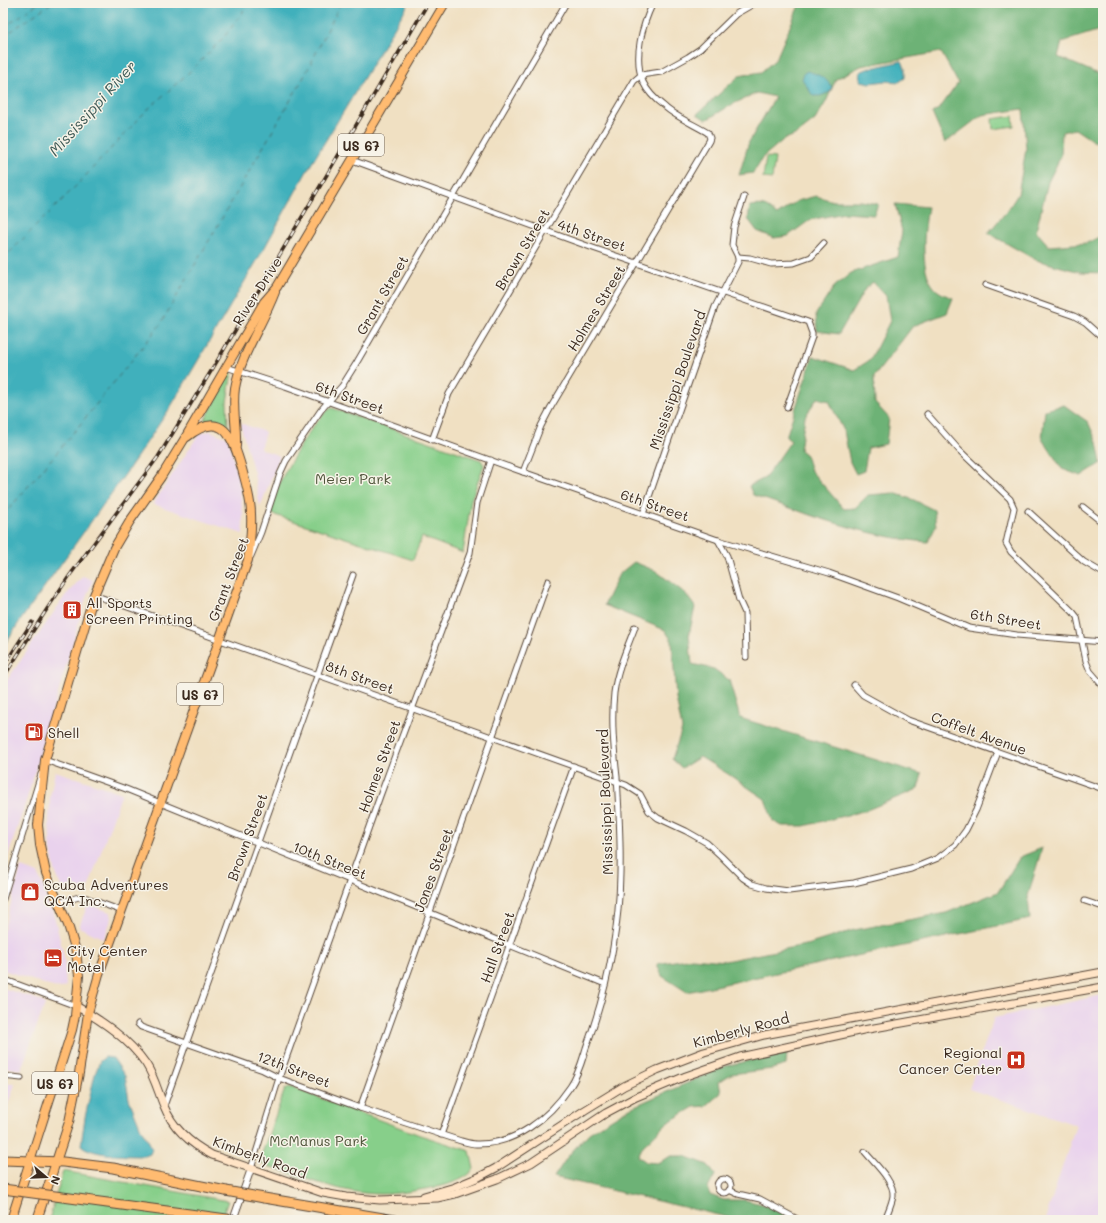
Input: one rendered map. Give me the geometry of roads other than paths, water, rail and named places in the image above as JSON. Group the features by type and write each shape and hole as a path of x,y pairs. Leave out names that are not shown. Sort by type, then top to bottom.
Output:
{"highway":[{"path":"3,1160 31,1160 113,1168 226,1191 395,1220"},
{"path":"3,1189 234,1220"}],"main road":[{"name":"River Drive","path":"94,595 114,548 130,521 161,477 185,438 264,302 277,286 445,3"},
{"name":"US 67","path":"239,584 248,560 251,534 251,512 248,493 236,449 234,410 235,388 244,359 269,307 277,286"},
{"path":"185,438 197,429 204,426 216,426 222,428 230,435 236,449"},
{"name":"Grant Street","path":"37,1220 69,1122 76,1092 88,1013 99,974 239,584"},
{"name":"US 67","path":"11,1220 72,1030 76,1006 79,976 76,951 68,925 46,873 40,845 38,825 40,794 45,760 94,595"},
{"name":"Kimberly Road","path":"417,1199 438,1191 455,1187 479,1177 496,1168 624,1086 657,1070 704,1052 764,1034 1103,972"},
{"name":"Kimberly Road","path":"88,1013 127,1041 138,1054 155,1080 164,1107 171,1120 197,1147 212,1155 304,1187 338,1196 380,1200 436,1198 454,1194 497,1179 531,1163 606,1113 636,1097 686,1076 740,1057 863,1030 1103,987"},
{"path":"76,1006 88,1013"}],"street":[{"name":"Grant Street","path":"239,584 261,532 280,474 286,461 321,410 342,386 357,362 454,198 566,3"},
{"path":"653,3 645,22 640,44 639,60 641,75 661,72 688,57 700,49 736,14 755,3"},
{"name":"Holmes Street","path":"523,472 541,426 551,407 710,138 708,133 665,108 650,93 641,75"},
{"name":"Brown Street","path":"432,440 449,394 631,84 641,75"},
{"name":"4th Street","path":"352,160 546,231 808,322 812,333 811,340 787,407"},
{"path":"744,197 734,228 732,245 738,257 750,258 771,264 794,263 810,257 824,243"},
{"name":"Mississippi Boulevard","path":"643,514 715,307 738,262 738,257"},
{"path":"986,285 1074,316 1085,322 1103,338"},
{"name":"6th Street","path":"226,367 718,540 799,563 855,582 969,628 1016,635 1103,642"},
{"path":"927,414 959,450 1010,500 1014,508 1006,543 1011,552 1077,617 1086,661 1090,671 1103,686"},
{"name":"Holmes Street","path":"280,1078 412,709 470,552 477,503 491,460"},
{"path":"1083,506 1103,523"},
{"path":"1028,511 1084,562 1103,573"},
{"path":"718,540 727,556 739,600 745,613 746,657"},
{"name":"Brown Street","path":"164,1107 353,575"},
{"name":"Jones Street","path":"360,1108 548,581"},
{"name":"8th Street","path":"94,595 630,787 640,794 649,811 658,818 707,843 743,878 752,884 766,888 789,891 854,883 911,869 938,858 955,845 966,830 976,810 998,752"},
{"name":"Mississippi Boulevard","path":"441,1135 461,1142 475,1144 486,1143 504,1140 523,1132 542,1119 571,1086 596,1023 611,953 619,898 620,819 614,743 614,693 618,673 635,627"},
{"name":"Coffelt Avenue","path":"854,685 863,695 908,720 1103,789"},
{"path":"3,899 45,760"},
{"name":"10th Street","path":"45,760 126,789 605,984"},
{"name":"Hall Street","path":"441,1135 511,946 574,766"},
{"path":"58,903 79,897 88,898 122,911"},
{"path":"1085,901 1103,907"},
{"path":"3,980 76,1006"},
{"name":"12th Street","path":"138,1024 141,1028 263,1070 280,1078 360,1108 441,1135"},
{"path":"3,1076 21,1078"},
{"path":"234,1220 280,1078"},
{"path":"865,1152 884,1174 893,1191 893,1198 884,1220"},
{"path":"729,1190 738,1194 760,1199 799,1220"}],"water":[{"name":"Mississippi River","path":"3,3 409,3 307,171 265,247 170,408 3,647"},
{"path":"902,61 905,68 905,78 899,82 886,81 870,83 861,81 860,72"},
{"path":"807,71 824,78 832,87 830,92 820,96 813,96 802,79 804,73"},
{"path":"105,1057 113,1058 125,1076 129,1099 141,1129 152,1149 150,1154 145,1156 112,1155 86,1149 81,1145 85,1117 95,1074 100,1061"}],"railway":[{"path":"3,678 70,575 158,457 213,368 428,3"},
{"path":"8,659 32,622"}],"place":[{"name":"All Sports Screen Printing","path":"72,610"},
{"name":"Shell","path":"34,732"},
{"name":"Scuba Adventures QCA Inc.","path":"30,892"},
{"name":"City Center Motel","path":"53,958"},
{"name":"Regional Cancer Center","path":"1016,1060"}],"park label":[{"name":"Meier Park","path":"353,478"},
{"name":"McManus Park","path":"318,1140"}]}
